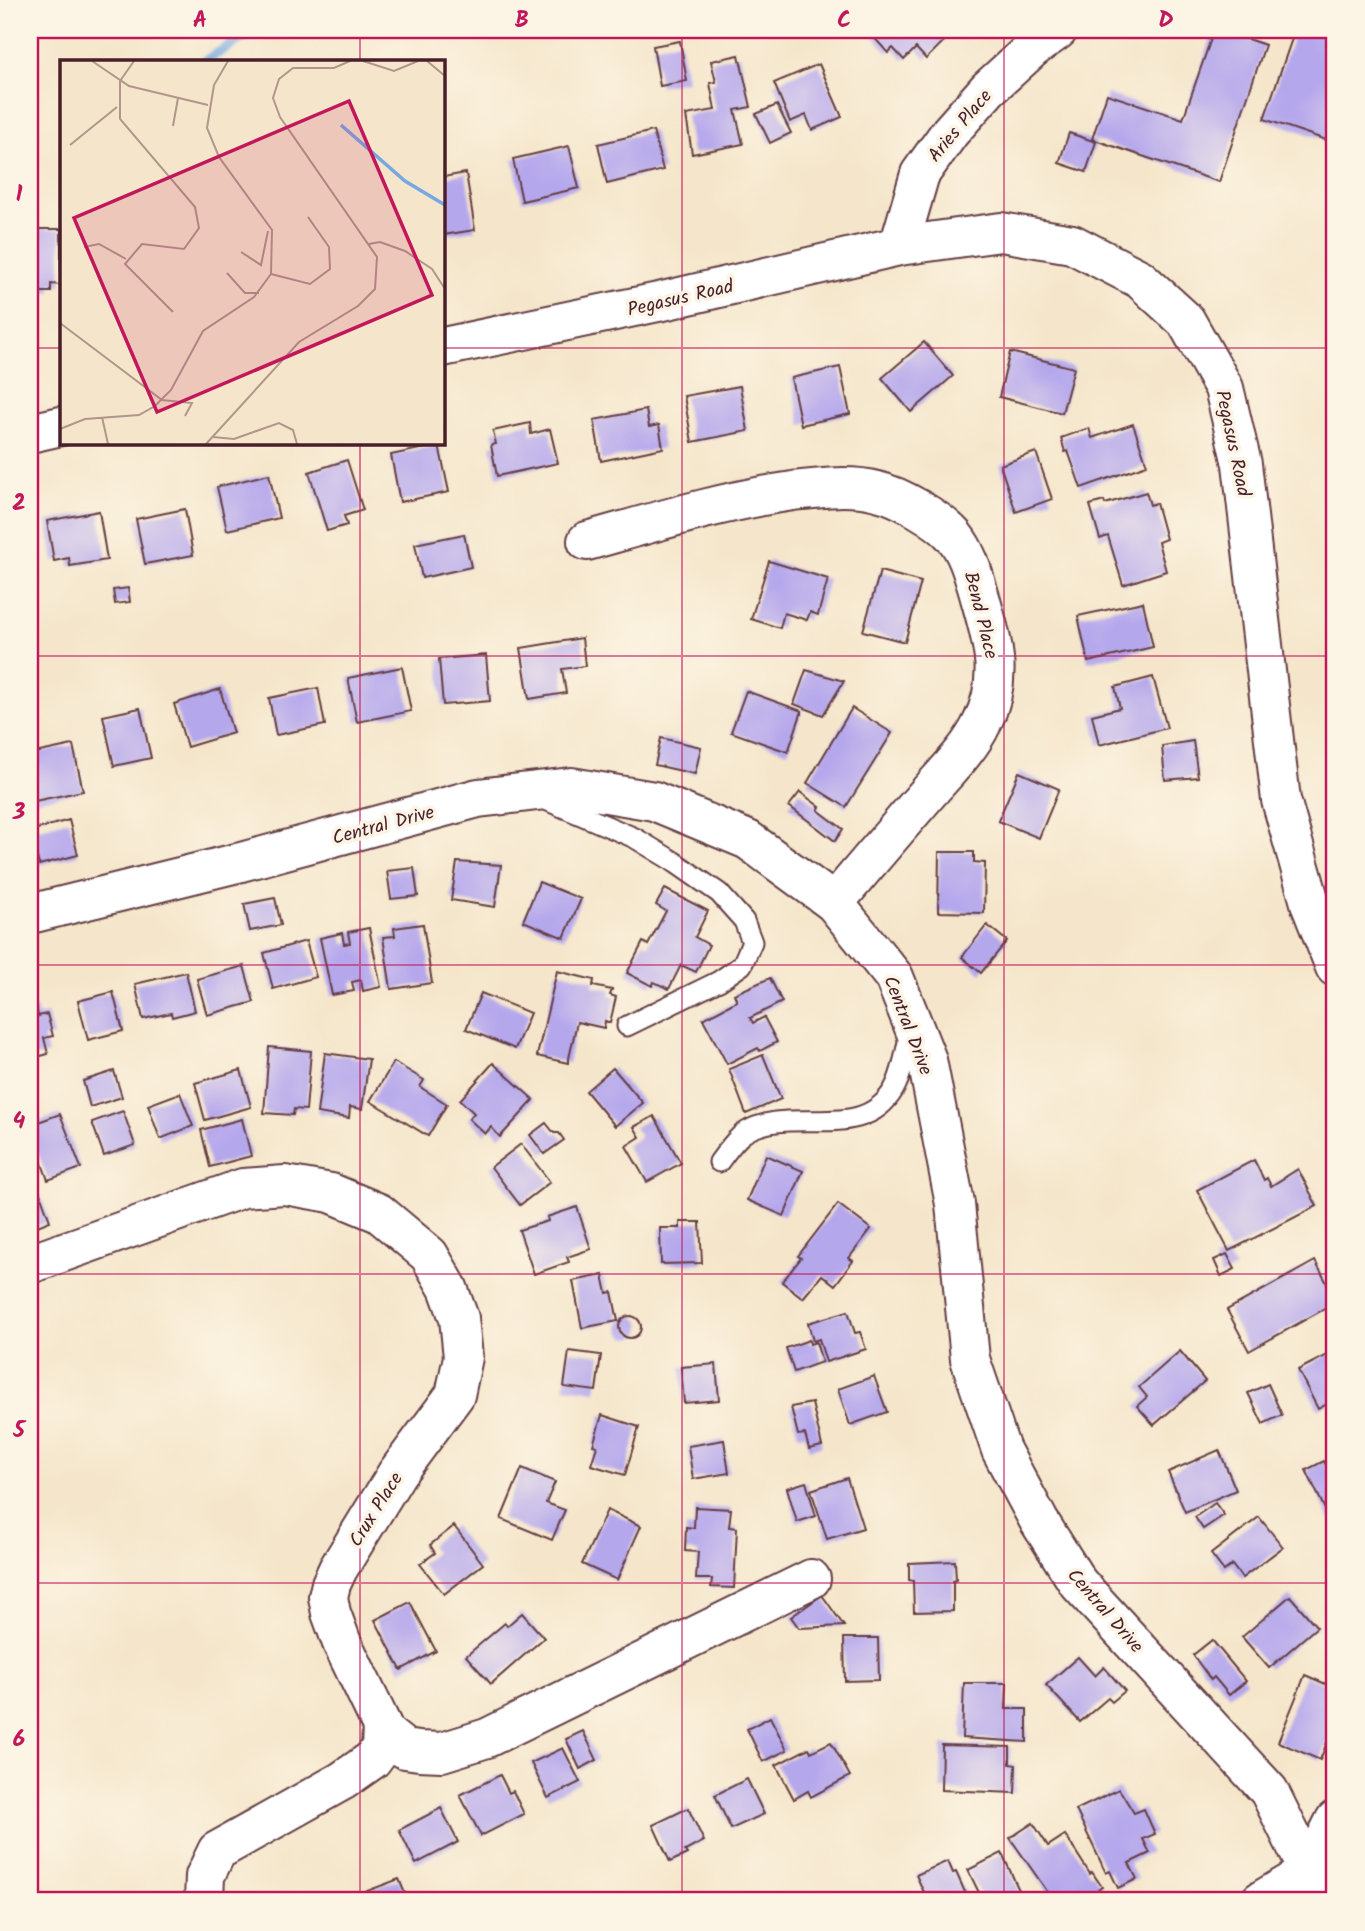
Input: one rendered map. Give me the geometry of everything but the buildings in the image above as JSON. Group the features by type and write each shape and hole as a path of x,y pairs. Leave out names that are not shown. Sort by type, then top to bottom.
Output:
{"street":[{"name":"Aries Place","path":"899,246 920,174 950,132 988,89 1033,48 1058,30"},
{"name":"Pegasus Road","path":"444,347 663,301 899,246 1001,232 1072,244 1140,279 1186,321 1224,388 1242,464 1281,800 1311,906 1335,967"},
{"path":"30,433 60,426"},
{"name":"Bend Place","path":"587,541 758,496 818,488 879,491 935,520 954,537 969,562 990,633 996,674 992,696 982,724 955,761 834,902"},
{"name":"Central Drive","path":"30,914 241,862 478,798 571,786 654,801 748,840 834,902 894,977 927,1060 955,1204 970,1359 1001,1450 1039,1521 1078,1583 1269,1791 1314,1886"},
{"name":"Crux Place","path":"30,1264 243,1188 285,1185 331,1193 379,1213 429,1255 448,1289 459,1318 463,1357 454,1395 397,1473 338,1569 328,1597 342,1643 382,1726 393,1741 405,1749 442,1752 487,1738 811,1579"},
{"path":"204,1901 205,1876 217,1851 342,1781 372,1760 381,1748 382,1726"},
{"path":"1260,1901 1314,1886 1335,1820"}],"lane":[{"path":"525,792 635,838 719,893 744,920 752,942 742,965 719,981 627,1026"},
{"path":"719,1162 743,1133 771,1123 859,1118 880,1107 894,1088 912,1024"}],"waterway":[{"path":"207,60 255,30"}]}
